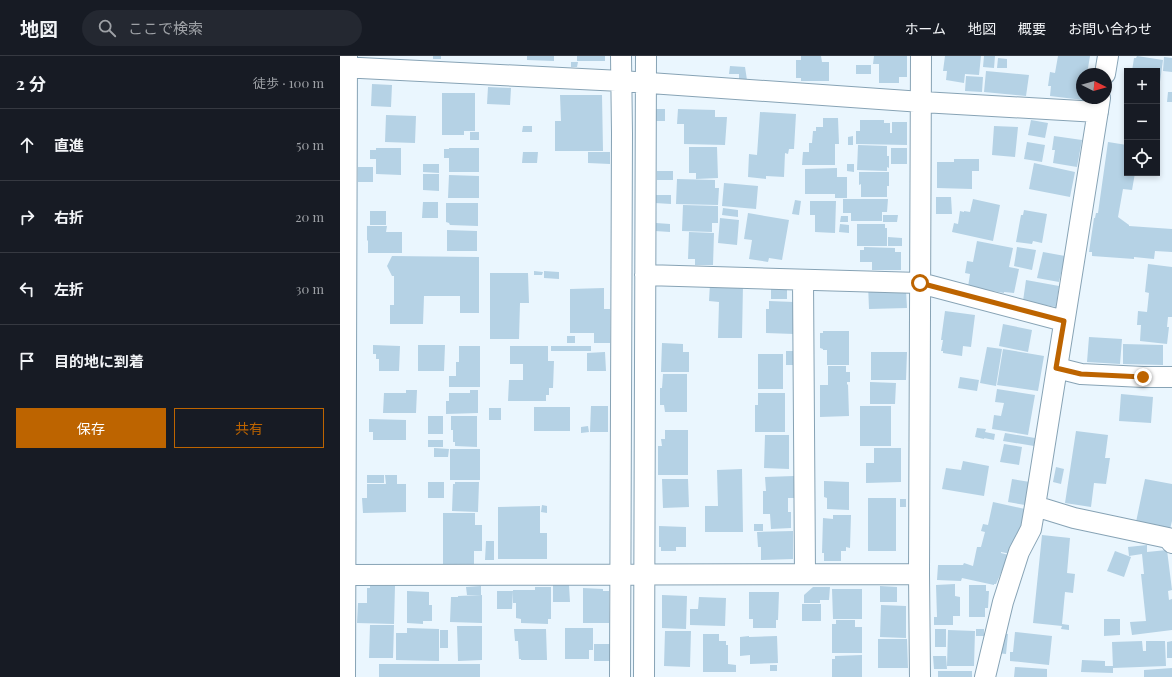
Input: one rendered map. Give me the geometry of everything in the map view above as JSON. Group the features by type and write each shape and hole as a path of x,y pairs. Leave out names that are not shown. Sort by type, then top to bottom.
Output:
{"street":[{"path":"620,677 621,56"},
{"path":"644,677 646,56"},
{"path":"920,677 921,56"},
{"path":"1106,68 1108,56"},
{"path":"345,677 343,575 345,63 922,102 1099,105 1035,506 1030,529 1020,552 1003,602 985,677"},
{"path":"645,275 920,283 1064,321"},
{"path":"803,280 805,574"},
{"path":"1056,368 1081,374 1172,377"},
{"path":"1035,506 1074,518 1168,538 1172,543"},
{"path":"343,575 919,574"}],"building":[{"path":"433,56 441,56 441,59 433,59"},
{"path":"527,56 554,56 554,61 527,60"},
{"path":"577,56 605,56 605,61 577,61"},
{"path":"801,56 821,56 822,62 829,62 829,81 801,81 801,78 796,78 796,60 801,60"},
{"path":"874,56 907,56 907,77 899,77 899,83 879,83 879,64 873,64"},
{"path":"945,56 981,56 979,75 965,74 964,83 946,80 947,71 943,71"},
{"path":"984,56 995,56 994,68 983,67"},
{"path":"1058,56 1090,56 1088,68 1076,68 1076,99 1050,96 1051,86 1048,86 1050,72 1055,73"},
{"path":"1137,56 1163,60 1160,82 1160,68 1132,68 1134,58"},
{"path":"1164,57 1172,58 1172,72 1163,71"},
{"path":"998,58 1007,59 1007,68 997,68"},
{"path":"571,62 578,62 577,67 571,67"},
{"path":"856,65 871,65 871,74 856,74"},
{"path":"730,66 745,67 747,80 739,80 739,74 729,74"},
{"path":"986,71 1029,75 1026,96 984,92"},
{"path":"966,76 983,77 982,92 965,91"},
{"path":"372,84 392,85 391,107 371,106"},
{"path":"488,87 511,88 510,105 487,104"},
{"path":"1168,92 1172,92 1172,102 1167,102"},
{"path":"442,93 475,93 475,131 464,131 464,135 442,135"},
{"path":"560,95 602,95 603,151 555,151 555,121 561,121"},
{"path":"656,109 665,109 665,121 656,121"},
{"path":"678,109 715,110 715,117 727,117 725,145 684,144 684,124 677,124"},
{"path":"760,112 796,114 794,149 789,149 788,154 785,153 784,177 766,176 766,179 748,177 749,154 757,155"},
{"path":"386,115 416,116 415,143 385,142"},
{"path":"823,118 838,118 839,144 835,144 835,165 802,165 803,152 809,152 809,143 812,143 813,131 816,131 816,127 823,127"},
{"path":"860,120 884,120 884,123 890,123 890,133 892,133 892,122 907,122 907,145 856,144 856,131 860,131"},
{"path":"1031,120 1048,123 1045,138 1028,135"},
{"path":"523,126 532,126 532,132 522,132"},
{"path":"994,126 1018,127 1015,157 992,155"},
{"path":"470,132 479,132 479,140 470,140"},
{"path":"853,136 853,145 848,145 848,137"},
{"path":"1054,136 1082,140 1077,167 1053,163 1055,150 1052,150"},
{"path":"1027,142 1045,145 1042,162 1024,159"},
{"path":"1108,142 1124,145 1124,176 1134,176 1132,190 1123,189 1118,217 1129,226 1172,229 1172,252 1155,251 1154,259 1092,256 1092,252 1089,252 1094,218 1096,213 1098,213"},
{"path":"858,145 887,146 889,168 887,167 887,171 857,170"},
{"path":"689,147 717,147 718,178 696,179 696,173 689,173"},
{"path":"376,148 401,148 401,175 376,174 376,159 370,159 370,150 376,150"},
{"path":"479,148 479,172 449,172 449,158 444,158 444,149"},
{"path":"891,148 907,148 907,164 891,164"},
{"path":"523,152 538,152 537,163 522,163"},
{"path":"588,152 610,152 610,164 588,163"},
{"path":"954,159 979,159 979,171 972,171 972,189 937,188 937,162 954,162"},
{"path":"1034,163 1075,172 1070,197 1029,189"},
{"path":"423,164 439,164 439,173 423,172"},
{"path":"847,164 854,164 854,172 847,171"},
{"path":"358,167 373,167 373,182 358,182"},
{"path":"837,168 837,177 847,177 847,198 835,198 835,194 805,194 805,169"},
{"path":"657,171 673,171 673,180 657,180"},
{"path":"859,172 889,172 887,197 861,197"},
{"path":"423,174 439,174 439,191 423,190"},
{"path":"449,175 479,176 479,198 448,198"},
{"path":"677,179 715,180 715,188 719,188 718,205 676,204"},
{"path":"724,183 758,186 756,209 722,206"},
{"path":"656,195 671,195 671,204 655,203"},
{"path":"936,197 951,197 952,214 936,214"},
{"path":"843,199 888,199 887,212 882,212 882,221 851,221 851,213 843,213"},
{"path":"973,199 1000,205 993,241 952,232 954,223 958,224 960,211 970,212"},
{"path":"795,200 801,201 799,215 792,214"},
{"path":"810,201 836,201 835,233 815,232 815,215 810,215"},
{"path":"423,202 438,202 438,218 422,218"},
{"path":"446,203 478,203 478,226 450,225 446,222"},
{"path":"683,205 718,206 718,223 712,223 712,232 682,231"},
{"path":"723,208 738,210 738,217 722,215"},
{"path":"1024,210 1047,214 1042,243 1033,241 1032,244 1016,242 1021,215 1023,215"},
{"path":"370,211 386,211 386,225 370,225"},
{"path":"748,213 789,220 782,260 769,258 768,262 749,259 752,240 744,239"},
{"path":"883,215 898,215 897,222 883,222"},
{"path":"841,216 848,216 848,222 840,222"},
{"path":"720,218 739,220 737,245 718,243"},
{"path":"656,223 670,224 670,232 655,231"},
{"path":"840,224 849,225 849,233 839,232"},
{"path":"857,224 885,224 885,228 887,228 887,246 857,246"},
{"path":"367,226 387,226 386,232 402,232 402,253 368,253"},
{"path":"447,230 477,231 477,251 447,251"},
{"path":"689,232 714,233 713,265 695,265 695,259 688,259"},
{"path":"888,237 902,238 902,246 888,246"},
{"path":"977,241 1013,248 1009,267 1019,269 1014,293 1004,293 968,287 970,274 965,273 967,261 973,262"},
{"path":"864,247 895,248 895,252 901,252 901,270 872,270 872,262 860,262 860,250 864,250"},
{"path":"1017,247 1036,250 1032,270 1014,266"},
{"path":"1043,252 1065,256 1059,282 1037,278"},
{"path":"392,256 479,257 479,313 460,313 460,296 424,296 423,324 390,324 390,305 394,305 394,276 392,276 387,266"},
{"path":"1148,264 1172,267 1172,317 1168,317 1167,327 1169,327 1167,344 1140,341 1141,325 1137,325 1138,311 1147,312 1149,293 1145,292"},
{"path":"534,271 543,272 542,275 534,275"},
{"path":"544,271 559,272 559,279 544,278"},
{"path":"490,273 528,273 529,303 520,303 519,339 490,339"},
{"path":"1026,280 1059,286 1056,307 1023,301"},
{"path":"710,284 743,284 742,338 718,338 719,302 709,301"},
{"path":"771,284 787,284 787,299 771,299"},
{"path":"868,284 906,290 907,308 869,309"},
{"path":"604,288 604,309 610,309 610,343 594,343 594,333 570,333 570,289"},
{"path":"769,301 794,302 794,334 766,333 766,309 769,309"},
{"path":"945,311 975,315 971,347 963,346 962,356 943,353 943,351 941,351"},
{"path":"1003,324 1032,330 1028,352 999,346"},
{"path":"823,331 849,331 849,365 827,365 827,350 820,348 820,333 823,333"},
{"path":"567,336 575,336 575,343 567,343"},
{"path":"1089,337 1122,339 1120,364 1087,362"},
{"path":"662,343 683,344 683,352 689,352 689,372 661,372"},
{"path":"1123,344 1163,345 1163,365 1123,364"},
{"path":"373,345 400,346 399,371 379,371 379,359 376,359 376,354 373,354"},
{"path":"418,345 445,345 444,371 418,371"},
{"path":"459,346 480,346 480,387 449,387 449,376 456,376 456,362 459,362"},
{"path":"510,346 548,346 548,361 554,361 553,388 549,388 549,395 546,395 546,401 508,401 509,380 523,380 523,364 510,364"},
{"path":"551,346 591,346 591,351 551,351"},
{"path":"987,347 1002,349 996,386 980,383"},
{"path":"1003,349 1044,356 1038,391 997,385"},
{"path":"786,351 795,351 795,365 786,365"},
{"path":"605,352 606,371 587,371 587,353"},
{"path":"871,352 907,352 906,380 871,380"},
{"path":"758,354 783,354 783,389 758,389"},
{"path":"828,366 846,366 846,372 850,372 850,382 847,382 849,416 820,417 820,385 828,385"},
{"path":"663,374 687,374 687,412 665,412 664,405 660,405 660,388 662,388"},
{"path":"960,377 979,380 977,391 958,388"},
{"path":"870,382 896,383 895,404 870,404"},
{"path":"997,389 1035,395 1028,435 992,429 994,415 1001,416 1004,403 995,402"},
{"path":"406,390 417,390 416,413 383,413 384,393 406,393"},
{"path":"470,390 478,390 478,413 446,414 446,401 449,401 449,393 470,393"},
{"path":"758,393 785,393 785,432 755,432 755,405 758,405"},
{"path":"1121,394 1153,397 1151,423 1119,421"},
{"path":"591,406 608,406 608,432 590,432"},
{"path":"860,406 891,406 891,446 860,446"},
{"path":"534,407 570,407 570,431 534,431"},
{"path":"489,408 501,408 501,420 489,420"},
{"path":"428,416 443,416 443,434 428,434"},
{"path":"451,416 477,416 477,447 455,446 455,442 453,442 453,430 451,430"},
{"path":"369,419 406,420 406,440 373,440 373,432 369,432"},
{"path":"588,426 589,432 581,433 581,427"},
{"path":"977,428 986,429 985,432 995,434 994,440 975,437"},
{"path":"665,430 688,430 688,475 658,475 658,446 662,446 661,439 665,439"},
{"path":"1076,431 1108,435 1105,458 1110,458 1106,484 1094,483 1091,507 1065,503"},
{"path":"1005,433 1035,438 1034,446 1003,441"},
{"path":"765,435 789,435 789,469 764,468"},
{"path":"428,440 443,440 443,447 428,447"},
{"path":"1004,444 1022,447 1019,465 1000,462"},
{"path":"434,448 449,449 448,457 434,457"},
{"path":"874,448 901,448 901,482 866,483 866,463 874,463"},
{"path":"450,449 480,449 480,480 450,480"},
{"path":"963,461 989,466 984,496 942,489 946,468 961,470"},
{"path":"1056,467 1064,469 1061,484 1053,482"},
{"path":"742,469 743,532 705,532 705,506 718,506 717,470"},
{"path":"367,475 384,475 384,483 367,483"},
{"path":"385,475 397,475 397,484 406,484 406,512 363,513 362,498 367,498 367,484 386,484"},
{"path":"794,476 794,498 788,498 788,512 791,512 791,528 771,529 770,514 763,514 763,491 766,491 765,477"},
{"path":"662,479 688,479 689,507 663,508"},
{"path":"1012,479 1030,482 1025,505 1008,502"},
{"path":"1145,479 1172,484 1172,521 1170,529 1136,522"},
{"path":"824,481 849,482 849,510 827,509 827,498 824,497"},
{"path":"428,482 444,482 444,498 428,498"},
{"path":"455,482 479,482 478,512 452,511 453,484 455,484"},
{"path":"868,498 896,498 896,551 868,551"},
{"path":"900,499 906,499 906,507 900,507"},
{"path":"993,502 1025,509 1018,539 1011,554 1001,552 1009,555 996,584 994,585 962,578 961,581 937,580 938,565 963,565 964,563 973,566 977,547 981,547 985,532 981,531 983,524 988,525"},
{"path":"542,505 547,506 547,513 541,512"},
{"path":"540,506 540,533 547,533 547,559 498,559 498,507"},
{"path":"443,513 475,513 475,525 482,525 482,551 474,551 474,565 443,565"},
{"path":"833,515 851,515 850,548 846,547 846,551 841,551 841,561 824,561 824,553 822,553 823,518 833,519"},
{"path":"754,524 763,524 763,531 754,531"},
{"path":"659,526 686,527 686,547 676,547 676,551 661,551 661,547 659,547"},
{"path":"793,531 793,559 761,560 761,547 758,547 757,532"},
{"path":"1042,535 1070,538 1067,573 1075,574 1073,593 1065,592 1062,624 1069,625 1069,630 1061,629 1062,626 1033,623"},
{"path":"486,541 494,541 494,560 485,560"},
{"path":"1147,545 1147,552 1167,550 1172,590 1168,591 1169,600 1172,599 1172,630 1132,635 1130,622 1146,621 1141,574 1144,574 1142,554 1129,556 1128,547"},
{"path":"1115,551 1131,557 1124,577 1107,571"},
{"path":"955,584 955,596 960,597 960,616 953,616 953,625 934,625 934,617 937,617 936,585"},
{"path":"553,585 569,585 570,602 553,602"},
{"path":"969,585 986,585 986,591 989,591 988,608 985,608 985,617 969,617"},
{"path":"370,586 395,586 394,624 357,623 358,603 367,603 367,588 370,588"},
{"path":"481,586 481,595 467,595 466,587"},
{"path":"880,586 897,587 897,602 880,602"},
{"path":"535,587 551,587 551,619 548,619 548,624 521,623 521,619 516,618 516,603 513,603 513,590 535,590"},
{"path":"813,587 830,587 829,600 820,600 820,603 804,603 804,595"},
{"path":"583,588 603,589 603,591 609,591 609,623 583,623"},
{"path":"832,589 862,589 862,619 833,619"},
{"path":"407,591 429,592 429,605 432,605 432,621 423,621 423,624 407,623"},
{"path":"497,591 513,591 512,609 497,609"},
{"path":"749,592 779,592 778,620 776,620 776,628 753,628 753,619 749,619"},
{"path":"482,595 482,623 450,622 451,597"},
{"path":"662,595 687,596 686,629 662,628"},
{"path":"699,597 726,598 725,626 690,625 690,609 698,609"},
{"path":"802,604 821,604 821,621 802,621"},
{"path":"881,605 906,606 906,638 880,637"},
{"path":"1104,619 1120,619 1120,635 1104,636"},
{"path":"836,620 855,620 855,627 862,627 862,653 832,653 832,624 836,624"},
{"path":"370,625 394,625 393,658 369,658"},
{"path":"457,626 482,626 482,660 458,661"},
{"path":"407,628 439,629 439,661 396,660 396,633 407,633"},
{"path":"565,628 593,628 593,650 589,650 589,659 565,659"},
{"path":"514,629 546,629 547,660 519,659 518,641 515,641"},
{"path":"935,629 946,629 946,647 935,647"},
{"path":"976,629 984,629 984,636 976,636"},
{"path":"440,630 448,630 448,648 440,648"},
{"path":"948,630 975,631 974,666 947,666"},
{"path":"665,631 691,631 690,667 664,666"},
{"path":"1015,632 1052,636 1049,665 1010,661 1010,652 1013,652"},
{"path":"999,633 1008,634 1006,654 997,653"},
{"path":"703,634 719,634 719,641 726,641 726,645 728,645 728,664 736,665 736,672 703,672"},
{"path":"777,636 778,663 750,664 750,655 740,656 740,637"},
{"path":"878,639 907,639 908,668 878,668"},
{"path":"1142,641 1143,651 1146,651 1146,641 1165,641 1166,666 1113,668 1112,642"},
{"path":"1172,641 1172,658 1167,658 1167,642"},
{"path":"594,644 610,644 610,661 594,661"},
{"path":"862,655 862,677 832,677 832,659 835,659 835,656"},
{"path":"933,656 946,656 947,669 934,669"},
{"path":"1082,660 1105,661 1105,666 1113,666 1113,673 1081,672"},
{"path":"379,664 480,664 480,677 379,677"},
{"path":"770,665 777,665 777,671 770,671"},
{"path":"1015,667 1047,669 1047,677 1014,677"},
{"path":"1172,668 1172,677 1144,677 1144,670"},
{"path":"938,671 972,671 972,677 938,677"}],"route":[{"path":"920,283 1064,321 1056,368 1081,374 1143,377"}]}
